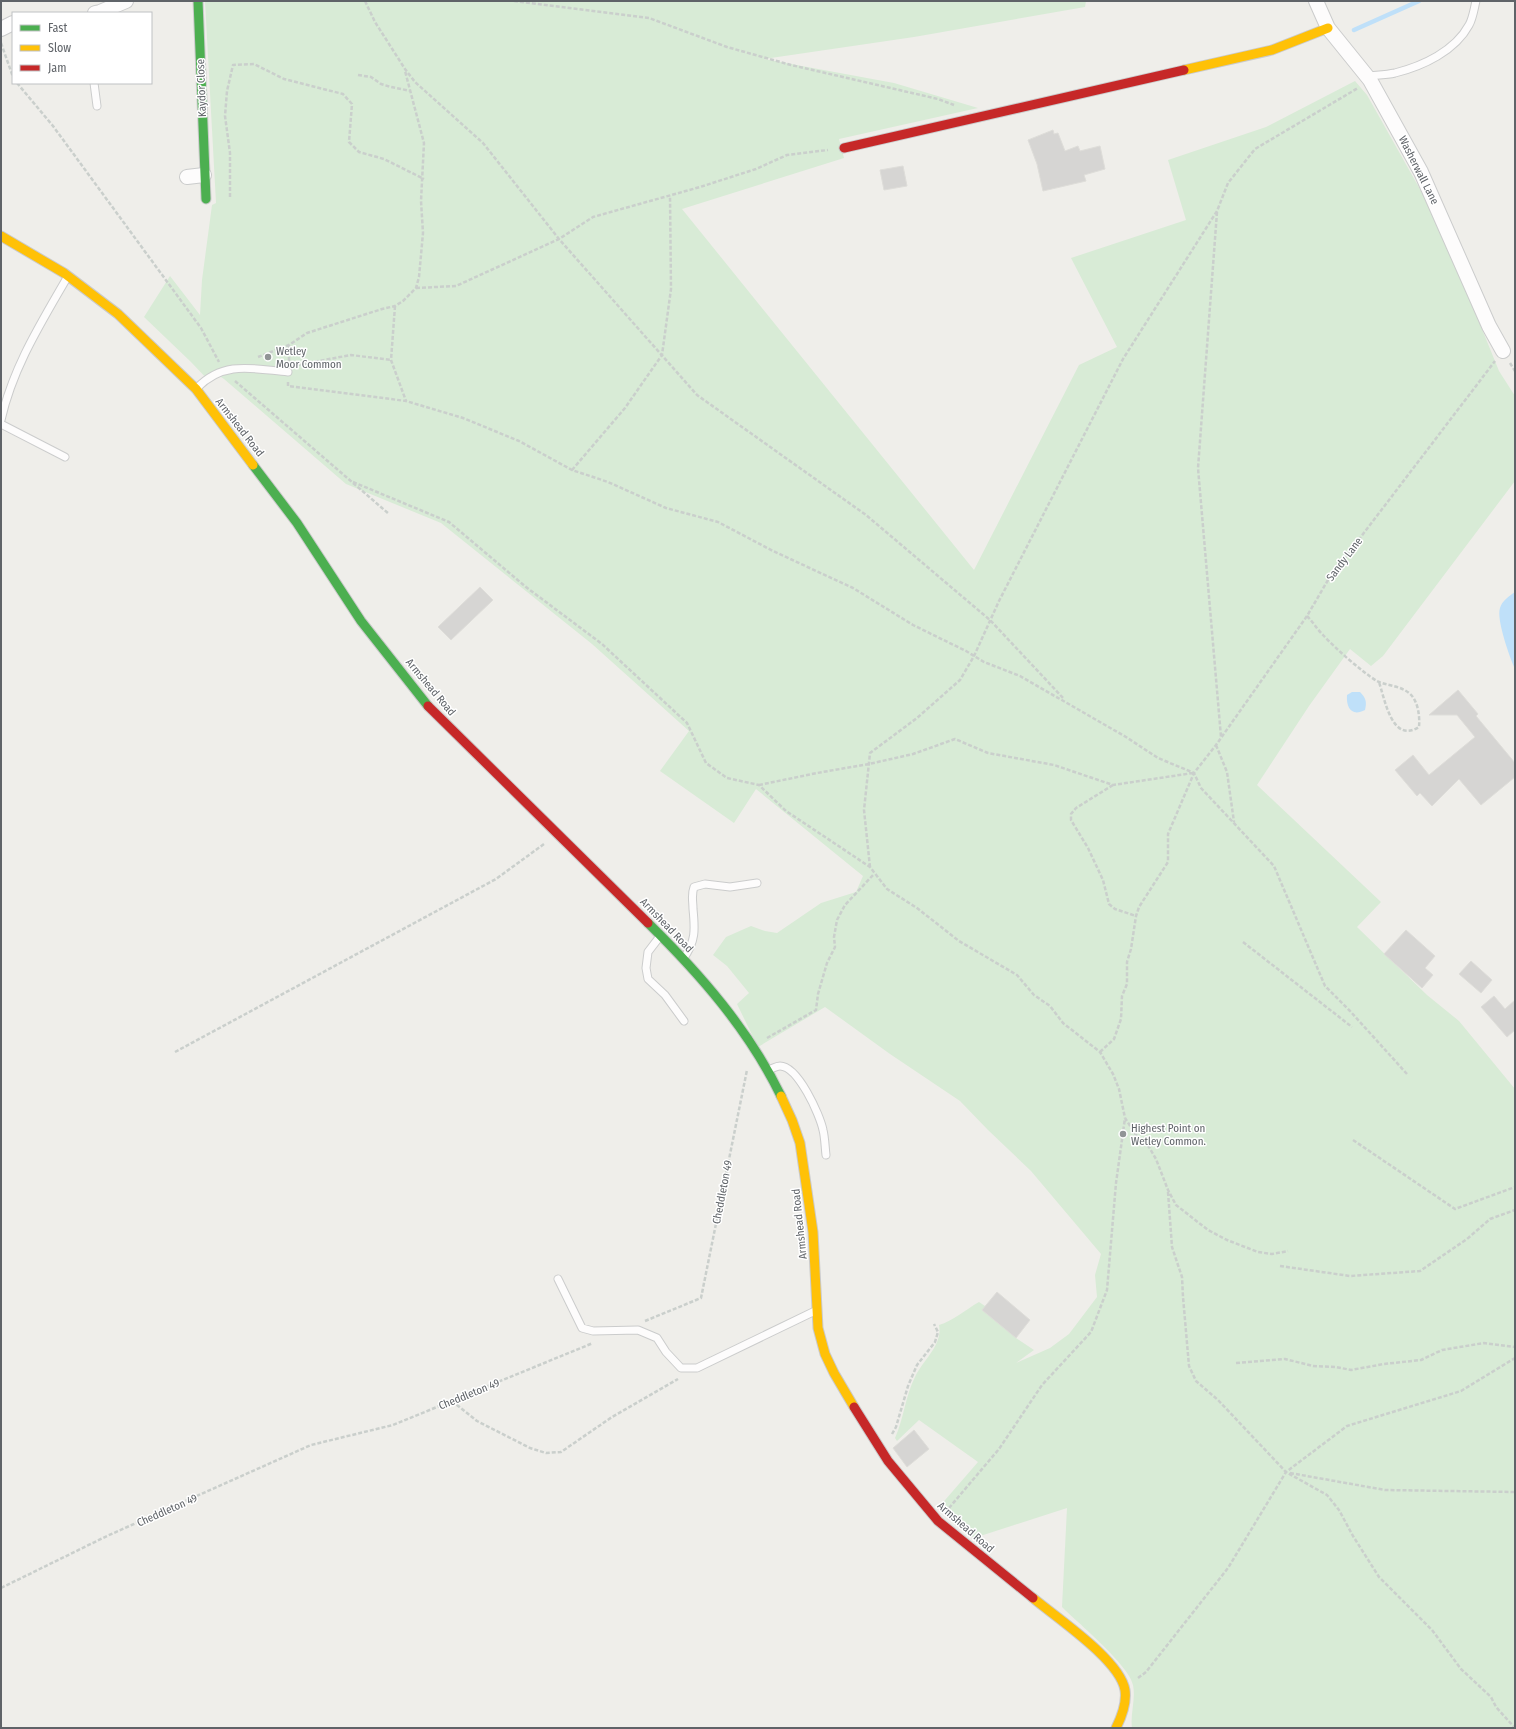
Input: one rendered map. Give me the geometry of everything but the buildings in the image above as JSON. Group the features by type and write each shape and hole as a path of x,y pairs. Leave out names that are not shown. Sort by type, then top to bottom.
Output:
{"street":[{"path":"100,12 126,1"},
{"name":"Kaydor Close","path":"198,1 206,199"},
{"name":"Washerwall Lane","path":"1316,1 1328,28 1369,78 1421,172 1489,326 1503,351"},
{"path":"1,29 12,24"},
{"path":"844,148 1272,50 1328,28"},
{"path":"187,177 204,175"},
{"name":"Armshead Road","path":"1,236 68,276 118,314 196,389 297,523 361,621 432,710 661,935 718,997 768,1070 784,1100 800,1143 813,1232 818,1328 825,1354 834,1373 888,1461 938,1521 1104,1656 1121,1676 1125,1686"},
{"path":"1116,1728 1124,1714 1126,1699 1125,1686"}],"lane":[{"path":"1369,78 1395,73 1422,64 1444,52 1458,41 1470,24 1476,1"},
{"path":"94,84 97,106"},
{"path":"1,420 6,400 19,363 68,276"},
{"path":"196,389 206,378 238,367 288,372"},
{"path":"1,424 65,457"},
{"path":"683,959 692,948 695,927 692,893 694,887 705,884 730,886 757,883"},
{"path":"661,935 648,952 646,968 648,979 665,995 684,1021"},
{"path":"768,1070 779,1066 785,1067 791,1071 804,1087 815,1107 823,1130 826,1155"},
{"path":"558,1279 582,1328 593,1331 638,1330 657,1338 666,1352 681,1368 697,1368 817,1310"}],"path":[{"path":"365,1 375,22 415,82 483,143 559,239 697,395 866,515 990,620 1066,701"},
{"path":"514,1 649,18 727,48 791,65 938,99 958,106"},
{"path":"1,44 12,74"},
{"path":"230,197 230,153 224,116 227,91 233,65 254,64 284,79 343,94 352,104 349,142 359,152 384,159 424,179"},
{"path":"253,359 289,345 307,333 395,306 404,301 416,288 419,277 423,233 421,201 424,179 424,143 405,69"},
{"path":"358,75 371,77 391,87 411,91"},
{"path":"938,1521 999,1449 1042,1385 1091,1332 1107,1290 1116,1182 1125,1118 1119,1089 1113,1074 1100,1052 1063,1023 1050,1006 1034,995 1017,975 959,942 917,908 887,888 874,874 870,867 864,810 870,753 917,718 960,680 974,656 990,620 1123,359 1217,212 1228,184 1255,149 1369,78"},
{"path":"18,84 53,126 201,328 223,371 389,514"},
{"path":"416,288 456,286 559,239 593,216 670,196 756,169 787,156 844,148"},
{"path":"572,470 625,408 662,355 671,289 670,196"},
{"path":"1217,212 1198,468 1221,738"},
{"path":"395,306 391,360 406,401"},
{"name":"Sandy Lane","path":"1100,1052 1114,1039 1121,1019 1122,996 1127,984 1127,962 1131,949 1136,916 1139,907 1168,862 1168,834 1194,773 1216,745 1307,616 1328,580 1503,351"},
{"path":"295,366 351,355 391,360"},
{"path":"288,386 406,401 462,418 519,441 572,470 608,482 666,508 718,522 774,551 853,588 913,625 984,662 1020,676 1066,701 1158,758 1194,773 1201,788 1274,866 1325,986 1350,1011 1407,1074"},
{"path":"353,482 449,522 526,587 602,644 687,723 706,763 727,778 758,785 913,754 955,740 988,753 1054,765 1113,785"},
{"path":"1307,616 1322,634 1367,675 1379,682 1401,687 1410,693 1416,703 1420,717 1419,727 1411,732 1403,731 1397,726 1391,719 1379,682"},
{"path":"1216,745 1227,772 1234,823"},
{"path":"1136,916 1115,909 1109,904 1103,880 1088,848 1071,820 1071,814 1076,808 1113,785 1194,773"},
{"path":"758,785 786,811 870,867"},
{"path":"175,1052 496,879 557,833"},
{"path":"751,1047 816,1010 818,994 827,964 835,947 834,937 837,920 845,905 874,874"},
{"path":"1244,942 1352,1027"},
{"name":"Cheddleton 49","path":"620,1331 701,1298 751,1047"},
{"path":"1125,1118 1136,1135 1149,1147 1156,1159 1168,1190 1176,1205 1190,1217 1208,1230 1227,1240 1258,1252 1272,1254 1288,1251"},
{"path":"1353,1140 1455,1210 1515,1187"},
{"path":"1168,1190 1172,1247 1182,1277 1182,1297 1189,1366 1196,1381 1218,1400 1286,1472 1327,1495 1339,1510 1353,1536 1379,1577 1432,1630 1460,1669 1491,1697 1496,1707 1515,1728"},
{"path":"1280,1266 1350,1276 1420,1271 1467,1239 1490,1219 1515,1210"},
{"path":"879,1448 896,1427 908,1386 918,1365 935,1342 938,1332 934,1324"},
{"name":"Cheddleton 49","path":"1,1588 107,1536 311,1445 393,1425 598,1340"},
{"path":"1236,1363 1285,1358 1313,1366 1336,1367 1351,1370 1384,1364 1421,1360 1442,1350 1484,1343 1515,1347"},
{"path":"1125,1686 1146,1672 1228,1568 1286,1472 1347,1426 1461,1391 1515,1358"},
{"path":"452,1401 477,1421 530,1448 546,1453 561,1452 612,1417 697,1368"},
{"path":"1286,1472 1385,1490 1515,1492"}],"green space":[{"path":"205,1 1086,1 1085,7 914,37 764,59 894,83 978,108 839,139 844,158 682,209 974,570 1079,365 1117,347 1071,258 1186,220 1168,160 1266,127 1355,81 1367,95 1421,191 1456,265 1499,371 1515,396 1515,481 1383,656 1371,666 1350,649 1309,706 1257,785 1381,902 1357,927 1427,995 1459,1021 1515,1089 1515,1728 1132,1728 1134,1690 1130,1677 1113,1656 1062,1607 1067,1508 974,1538 939,1507 978,1462 919,1420 897,1441 895,1438 915,1377 932,1352 938,1339 939,1325 954,1318 979,1302 985,1306 1016,1338 1034,1350 1016,1363 1050,1348 1069,1334 1097,1297 1095,1275 1101,1254 1031,1171 960,1101 890,1054 825,1007 758,1047 737,1004 749,993 727,966 713,955 726,937 751,926 777,933 821,903 856,892 863,876 756,789 734,823 660,771 689,731 592,644 441,523 346,484 224,379 218,375 210,382 144,317 170,276 200,315 202,280 212,205 216,203"}],"water":[{"path":"1515,592 1515,669 1504,638 1499,613 1502,603"},
{"path":"1352,692 1360,692 1364,696 1366,700 1365,710 1353,712 1351,710 1348,704 1347,695"}],"waterway":[{"path":"1354,30 1419,1"}],"traffic: fast":[{"path":"198,1 206,199"},
{"path":"253,465 297,523 361,621 428,706"},
{"path":"648,923 686,962 739,1026 754,1048 781,1096"}],"traffic: slow":[{"path":"1184,70 1272,50 1328,28"},
{"path":"1,236 64,273 118,314 196,389 253,465"},
{"path":"781,1096 792,1120 800,1143 813,1232 818,1328 825,1354 834,1373 854,1407"},
{"path":"1033,1598 1086,1640 1112,1666 1121,1678 1125,1690 1125,1705 1116,1728"}],"traffic: jam":[{"path":"844,148 1184,70"},
{"path":"428,706 648,923"},
{"path":"854,1407 888,1461 938,1521 1033,1598"}],"place":[{"name":"Wetley Moor Common","path":"268,357"},
{"name":"Highest Point on Wetley Common.","path":"1123,1134"}]}
